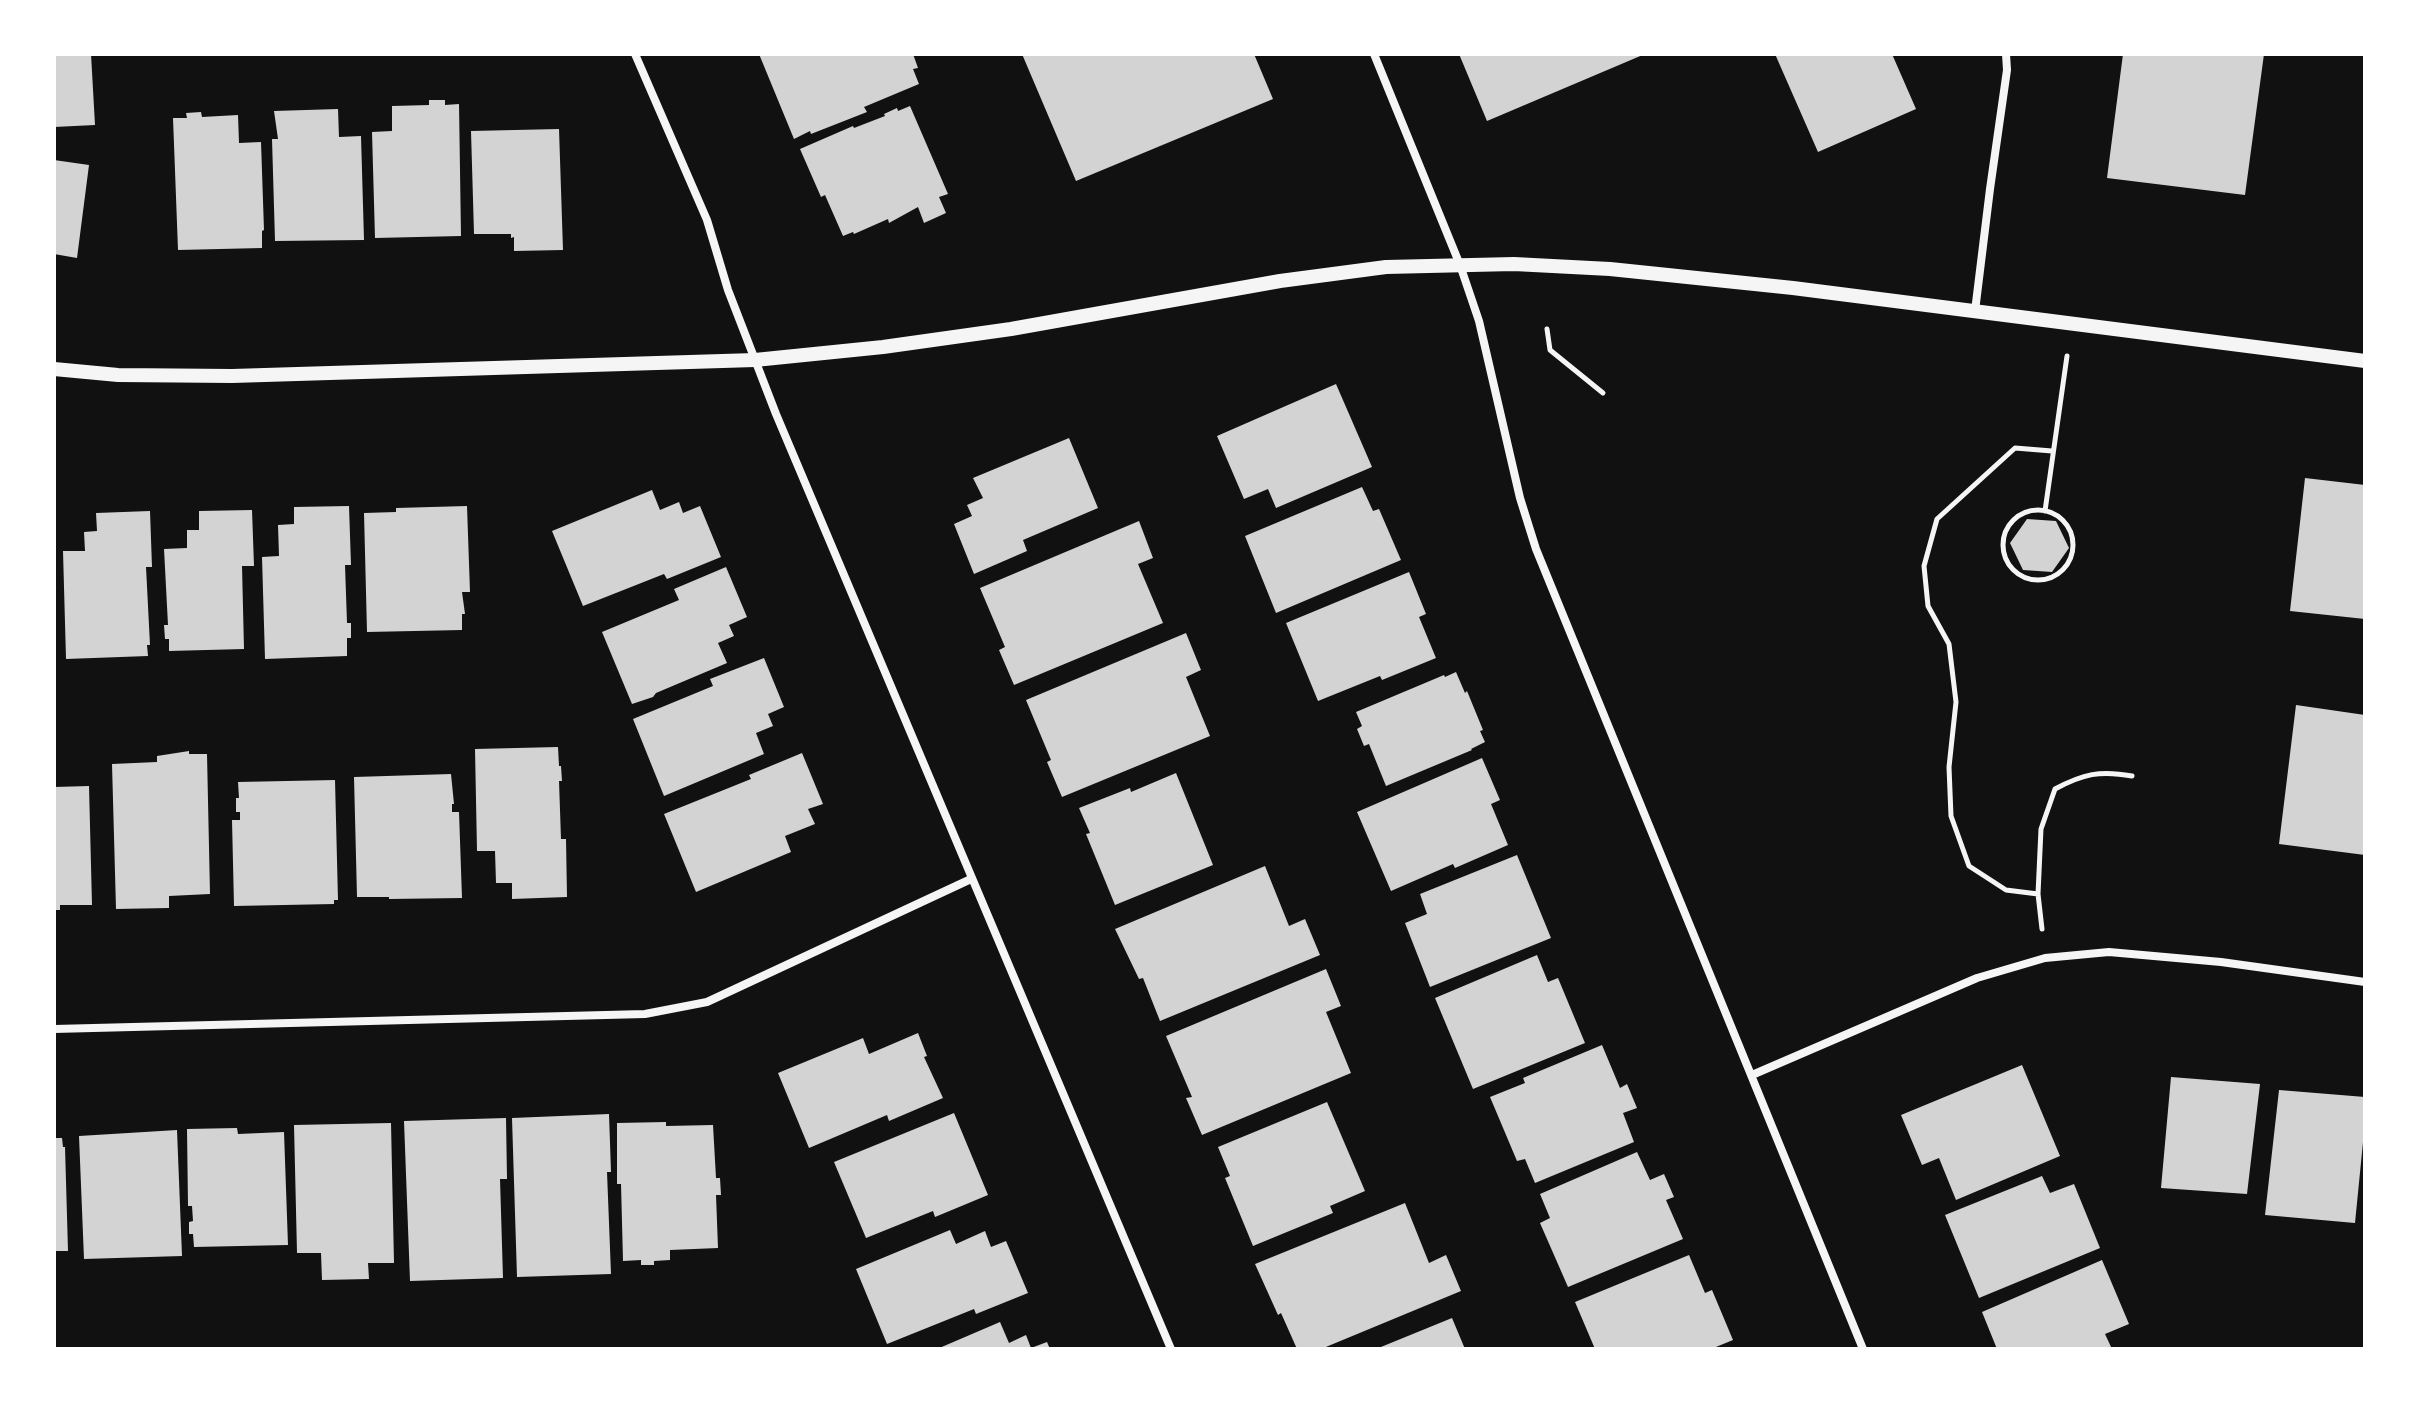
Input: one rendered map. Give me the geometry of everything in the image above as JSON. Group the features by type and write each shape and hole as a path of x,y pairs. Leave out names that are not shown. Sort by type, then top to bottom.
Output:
{"street":[{"path":"635,54 707,220 728,290 776,414 1171,1349"},
{"path":"1374,54 1460,265 1479,321 1520,498 1536,549 1863,1349"},
{"path":"1975,311 2007,70 2006,54"},
{"path":"54,369 118,375 232,376 755,360 883,347 1011,329 1280,281 1386,267 1514,264 1610,269 1793,288 2365,361"},
{"path":"54,1029 645,1014 707,1002 971,879"},
{"path":"1752,1075 1977,978 2045,958 2109,952 2221,962 2365,982"}],"path":[{"path":"2045,511 2070,323"},
{"path":"1547,329 1550,350 1603,393"},
{"path":"2038,894 2006,890 1969,866 1951,816 1949,767 1956,702 1949,644 1928,606 1924,566 1937,519 1969,488 2015,448 2052,451"},
{"path":"2030,511 2045,511 2060,517 2070,529 2074,544 2071,559 2061,572 2047,579 2032,580 2017,574 2007,561 2004,546 2006,531 2015,519 2030,511"},
{"path":"2045,958 2038,894 2041,829 2055,789 2080,776 2114,772 2132,776"}],"building":[{"path":"54,54 91,54 95,125 54,127"},
{"path":"759,54 913,54 918,68 913,69 919,84 864,107 867,112 794,139"},
{"path":"1022,54 1254,54 1273,99 1076,181"},
{"path":"1459,54 1645,54 1487,121"},
{"path":"1775,54 1892,54 1916,109 1818,152"},
{"path":"2123,54 2264,54 2245,195 2107,178"},
{"path":"429,100 445,100 445,105 459,104 461,236 375,238 372,132 392,131 392,106 429,105"},
{"path":"910,106 948,194 939,197 946,213 924,223 918,207 889,223 888,219 843,236 825,195 821,197 800,149 885,116 897,108 898,111"},
{"path":"338,109 339,137 361,136 364,240 275,241 272,139 278,139 274,111"},
{"path":"201,112 202,117 238,115 239,143 261,142 262,248 178,250 173,118 187,118 186,113"},
{"path":"559,129 563,250 514,251 514,237 511,238 511,234 474,234 471,131"},
{"path":"54,160 89,165 77,258 54,254"},
{"path":"1336,384 1372,467 1276,508 1268,489 1244,499 1217,436"},
{"path":"1069,438 1098,508 1023,540 1027,551 974,574 954,524 972,516 967,505 983,498 973,478"},
{"path":"2305,478 2365,485 2365,619 2290,611"},
{"path":"1362,487 1373,511 1379,509 1401,560 1276,613 1245,536"},
{"path":"652,490 660,510 679,502 683,513 700,506 721,557 667,579 664,574 583,606 552,531"},
{"path":"349,506 351,565 345,565 347,623 351,623 351,638 347,638 347,656 265,659 262,557 279,556 278,525 294,524 294,507"},
{"path":"467,506 470,592 462,592 465,614 462,614 462,630 367,632 364,513 396,512 396,508"},
{"path":"252,510 254,566 242,566 244,649 169,651 164,625 168,625 164,549 187,548 187,530 199,530 199,511"},
{"path":"150,511 152,567 146,567 148,656 66,659 63,551 85,551 84,532 97,531 96,513"},
{"path":"2027,519 2056,521 2069,548 2052,572 2023,570 2010,543"},
{"path":"1139,521 1153,558 1138,564 1163,623 1014,685 999,650 1005,647 980,588"},
{"path":"726,567 747,617 729,625 734,636 718,643 727,663 632,704 602,632 679,600 674,589"},
{"path":"1409,572 1426,614 1419,617 1436,658 1318,701 1286,623"},
{"path":"1186,633 1201,670 1186,677 1210,736 1062,797 1047,762 1051,760 1026,700"},
{"path":"764,658 784,707 768,714 773,726 756,733 764,754 664,796 633,719 713,686 710,679"},
{"path":"1456,672 1465,693 1467,691 1485,742 1386,786 1369,744 1364,746 1357,729 1362,726 1356,712"},
{"path":"2296,705 2365,715 2365,855 2279,844"},
{"path":"558,747 562,781 559,781 561,839 566,839 567,897 512,899 512,883 496,883 495,851 477,851 475,749"},
{"path":"189,751 189,754 207,754 210,894 169,896 169,908 116,909 112,764 157,762 157,756"},
{"path":"802,753 823,804 808,809 815,824 785,836 791,852 696,892 664,814 751,779 749,775"},
{"path":"1482,758 1500,800 1491,804 1508,845 1455,868 1453,864 1391,891 1357,812"},
{"path":"1176,773 1213,865 1115,905 1086,834 1090,833 1079,808 1130,788 1131,792"},
{"path":"451,774 452,812 459,812 462,898 357,897 354,777"},
{"path":"335,780 338,900 334,900 334,904 234,906 232,820 240,820 240,812 236,812 238,782"},
{"path":"89,786 92,905 60,905 60,910 54,910 54,787"},
{"path":"1517,855 1551,938 1430,987 1405,923 1427,914 1420,894"},
{"path":"1265,866 1289,926 1305,919 1320,955 1160,1021 1143,978 1139,979 1115,929"},
{"path":"1537,955 1548,982 1558,978 1585,1043 1473,1089 1435,998"},
{"path":"1326,969 1341,1006 1326,1012 1351,1073 1202,1135 1186,1098 1192,1097 1166,1036"},
{"path":"918,1033 927,1056 924,1057 943,1098 889,1121 887,1115 809,1148 778,1073 863,1038 869,1054"},
{"path":"1602,1045 1620,1088 1627,1084 1637,1108 1623,1113 1634,1142 1535,1183 1525,1159 1517,1161 1490,1097 1525,1083 1523,1078"},
{"path":"2022,1065 2060,1156 1956,1200 1939,1158 1922,1165 1901,1115"},
{"path":"2171,1077 2260,1084 2247,1194 2161,1188"},
{"path":"2279,1090 2365,1097 2355,1223 2265,1215"},
{"path":"1327,1102 1365,1191 1330,1206 1333,1213 1253,1246 1225,1178 1230,1176 1218,1147"},
{"path":"954,1113 988,1195 935,1217 933,1211 866,1238 834,1162"},
{"path":"609,1114 611,1172 607,1172 611,1274 517,1277 512,1118"},
{"path":"506,1118 507,1179 500,1179 503,1278 410,1281 404,1121"},
{"path":"666,1122 666,1126 713,1125 716,1178 720,1178 721,1195 716,1195 718,1248 670,1250 670,1260 654,1261 654,1265 641,1265 641,1260 623,1261 621,1184 617,1184 617,1123"},
{"path":"391,1123 394,1263 368,1263 369,1279 322,1280 321,1253 297,1253 294,1125"},
{"path":"237,1128 238,1134 284,1132 288,1245 194,1247 193,1234 189,1234 189,1222 193,1221 192,1206 188,1206 187,1129"},
{"path":"177,1130 182,1256 84,1259 79,1136"},
{"path":"54,1138 62,1138 65,1147 68,1251 54,1251"},
{"path":"1637,1152 1650,1180 1664,1174 1674,1197 1666,1200 1683,1239 1568,1287 1540,1223 1550,1218 1540,1194"},
{"path":"2042,1176 2050,1193 2074,1184 2100,1248 1979,1298 1945,1215"},
{"path":"1405,1203 1429,1263 1446,1255 1461,1291 1321,1349 1297,1349 1255,1264"},
{"path":"950,1230 956,1244 985,1231 991,1247 1006,1241 1028,1293 976,1314 974,1309 887,1344 856,1269"},
{"path":"1689,1255 1705,1293 1712,1290 1733,1340 1711,1349 1595,1349 1575,1302"},
{"path":"2102,1260 2129,1324 2105,1334 2112,1349 1997,1349 1982,1312"},
{"path":"1452,1318 1465,1349 1376,1349"},
{"path":"1000,1322 1009,1343 1026,1335 1031,1348 1047,1342 1050,1349 937,1349"}]}
